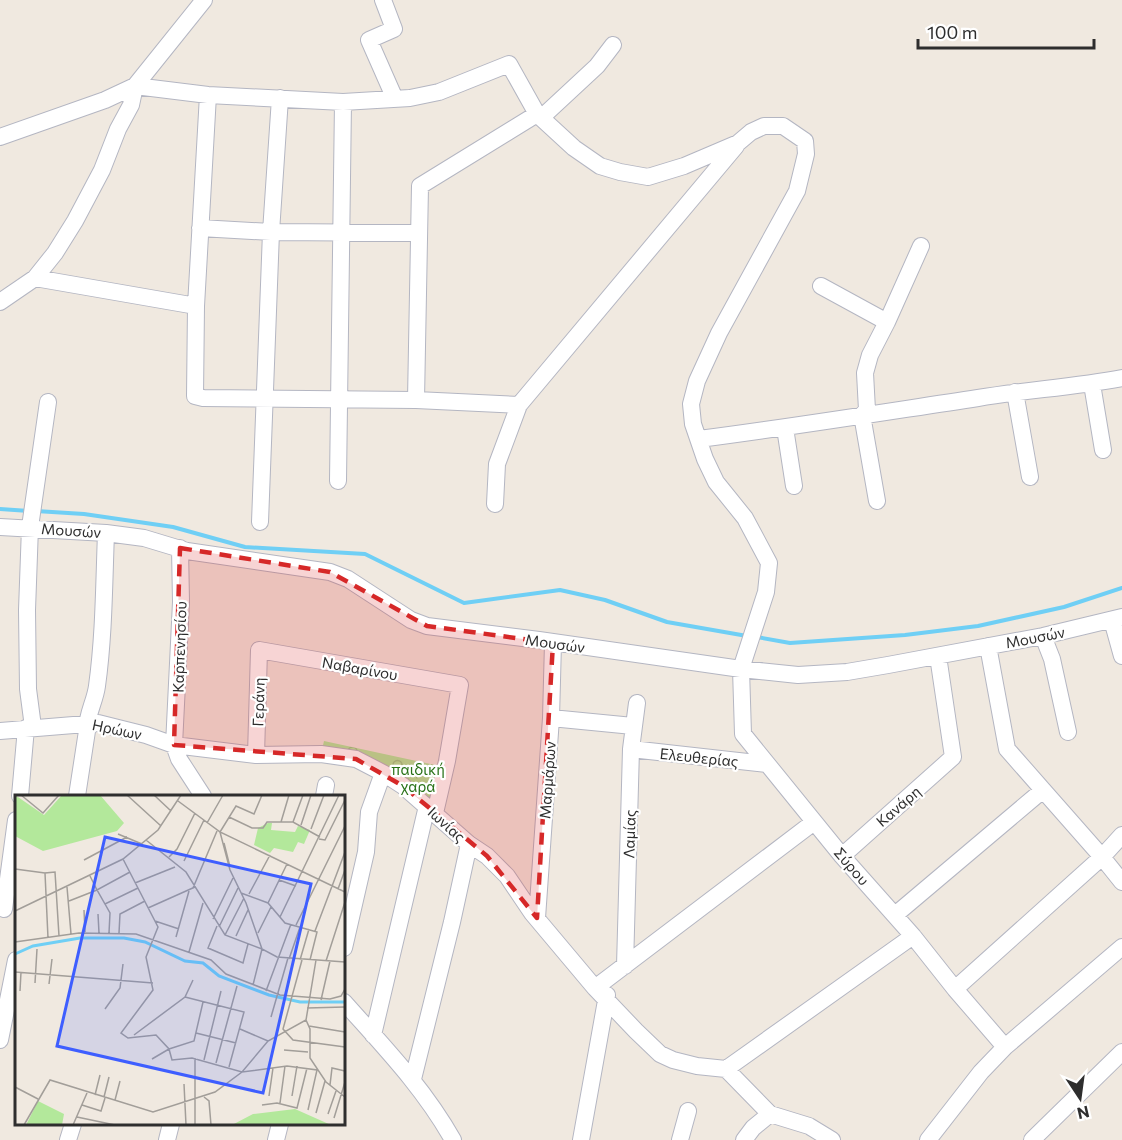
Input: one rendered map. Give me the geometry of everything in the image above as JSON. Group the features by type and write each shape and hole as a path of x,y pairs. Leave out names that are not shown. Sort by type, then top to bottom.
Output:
{"street":[{"path":"0,137 105,100 135,86 204,0"},
{"path":"383,0 394,29 369,39 395,99"},
{"path":"416,400 420,186 539,116 597,66 613,45"},
{"path":"135,86 208,94 343,102 395,99 439,92 509,64 539,116 574,148 600,166 648,177 684,166 738,143"},
{"path":"0,302 35,278 55,253 75,221 102,170 118,129 131,105 135,86"},
{"path":"208,94 196,306 195,396 202,398 416,400 519,405"},
{"path":"260,522 271,232 280,98"},
{"path":"105,100 118,129"},
{"path":"338,481 343,102"},
{"name":"Σύρου","path":"738,143 751,132 764,126 783,126 806,141 806,154 797,191 719,333 697,381 691,404 692,416 705,459 716,482 745,518 769,563 766,592 741,669 743,735 842,856 913,936 1005,1047"},
{"path":"495,504 497,464 519,405 738,143"},
{"path":"200,228 340,234 418,232"},
{"path":"862,415 867,410 865,373 870,355 921,246"},
{"path":"35,278 196,306"},
{"path":"821,286 887,322"},
{"path":"699,439 1122,378"},
{"path":"1092,384 1103,450"},
{"path":"1015,392 1030,477"},
{"path":"20,795 29,728 27,610 30,527 48,402"},
{"path":"862,415 877,501"},
{"path":"785,428 794,486"},
{"name":"Μουσών","path":"0,527 30,527 144,538 180,548 330,572 348,579 411,620 427,626 741,669 808,674 847,672 938,657 1117,619"},
{"path":"78,795 87,723 97,688 106,533"},
{"name":"Καρπενησίου","path":"174,745 181,602 180,548"},
{"path":"1117,619 1122,656"},
{"path":"1042,636 1052,659 1068,732"},
{"name":"Μαρμάρων","path":"537,918 551,718 553,643"},
{"path":"988,646 1007,749 1102,856 1122,882"},
{"name":"Ναβαρίνου","path":"260,650 460,685 447,761 431,809"},
{"name":"Γεράνη","path":"256,755 260,650"},
{"name":"Κανάρη","path":"842,856 953,757 938,657"},
{"name":"Λαμίας","path":"626,966 631,749 637,703"},
{"path":"551,718 633,726"},
{"name":"Ηρώων","path":"0,731 98,723 146,735 174,745"},
{"path":"174,745 179,759 202,795"},
{"name":"Ιωνίας","path":"174,745 256,755 333,756 356,759 383,772 431,809 469,844 487,855 507,876 537,918 601,984 607,1001 660,1054 673,1060 698,1066 726,1069"},
{"name":"Ελευθερίας","path":"631,749 766,764"},
{"path":"345,944 366,852 369,812 383,772"},
{"path":"895,915 1043,790"},
{"path":"374,1035 431,809"},
{"path":"601,984 814,822"},
{"path":"7,909 15,830"},
{"path":"955,989 1102,856 1122,835"},
{"path":"413,1079 469,844"},
{"path":"832,1140 809,1126 770,1113 726,1069 913,936"},
{"path":"928,1140 981,1072 1005,1047 1122,947"},
{"path":"0,1040 15,965"},
{"path":"581,1140 607,1001"},
{"path":"347,1010 374,1035 413,1079 439,1115 453,1140"},
{"path":"1032,1140 1122,1052"},
{"path":"680,1140 687,1111"},
{"path":"744,1140 753,1128 770,1113"},
{"path":"439,1115 441,1140"},
{"path":"68,1140 73,1125"},
{"path":"276,1140 280,1125"}],"highlighted area":[{"path":"180,548 330,572 427,626 553,643 537,918 487,856 403,786 356,759 174,745"}],"green space":[{"name":"παιδική χαρά","path":"324,741 435,765 435,813 403,786 321,754"}],"waterway":[{"path":"0,509 29,511"},
{"path":"36,511 84,514 173,527 245,547 365,554 464,603 560,590 605,600 667,622 747,636"},
{"path":"757,637 790,643 905,635 978,626 1064,607 1122,588"}]}
